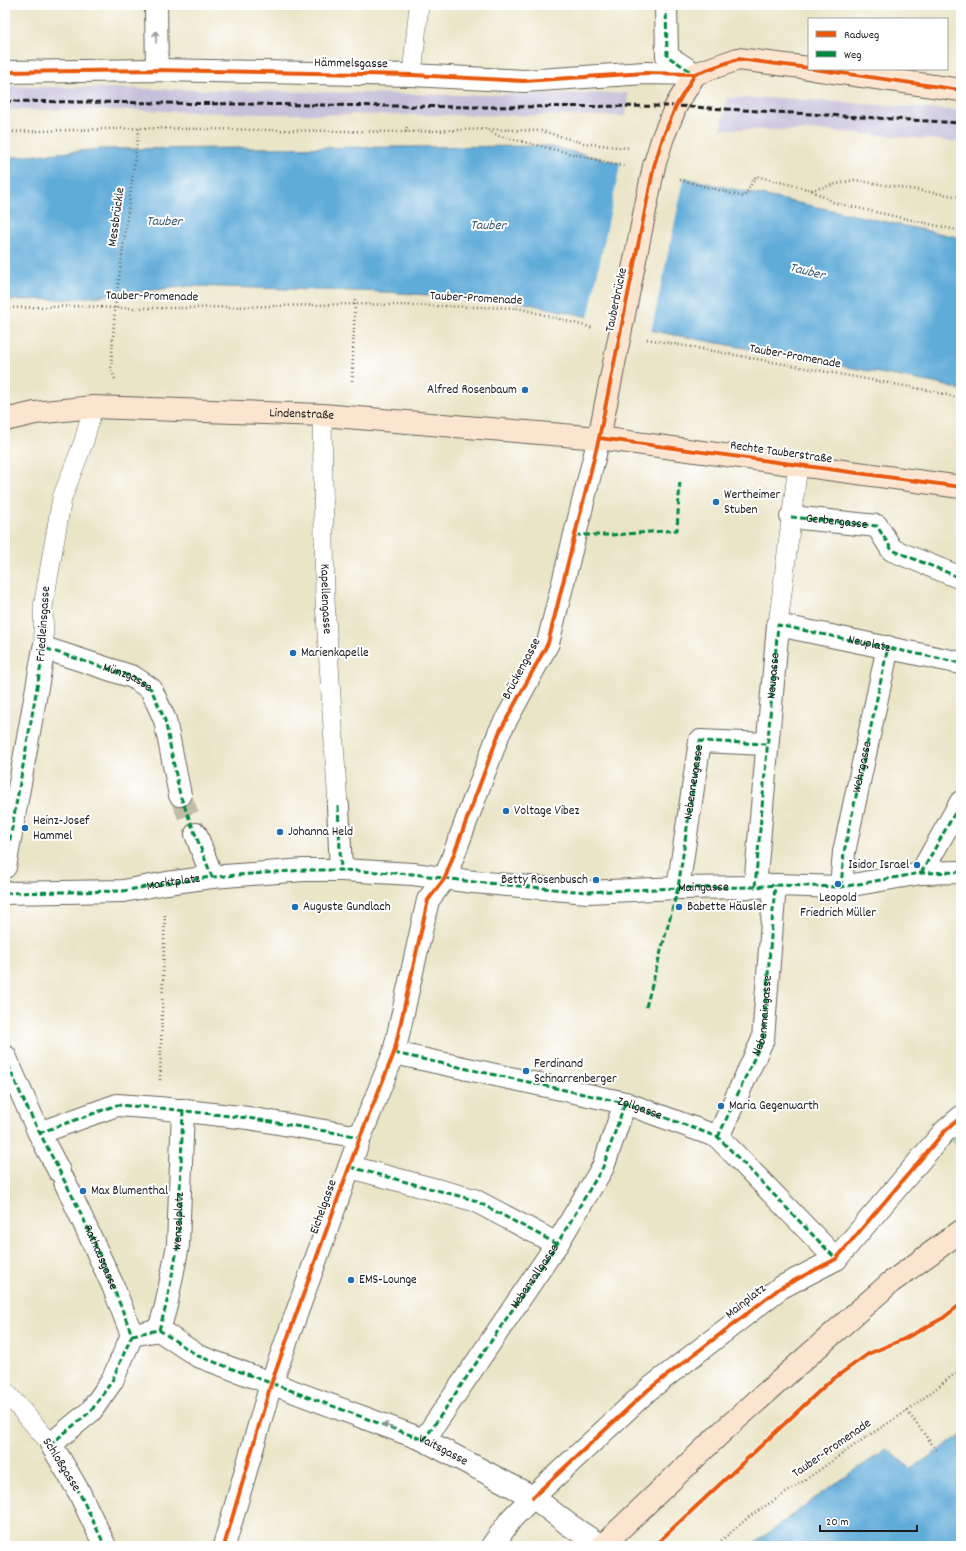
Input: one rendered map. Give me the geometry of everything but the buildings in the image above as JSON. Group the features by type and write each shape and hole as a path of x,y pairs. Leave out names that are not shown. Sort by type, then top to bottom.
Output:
{"main road":[{"path":"695,74 738,59 808,68"},
{"path":"820,70 961,90"},
{"name":"Tauberbrücke","path":"599,438 654,166 663,137 676,106 695,74"},
{"name":"Lindenstraße","path":"5,420 35,413 93,407 322,415 599,438"},
{"name":"Rechte Tauberstraße","path":"599,438 961,487"},
{"path":"601,1546 723,1431 890,1283 961,1231"}],"street":[{"path":"156,5 157,70"},
{"path":"666,5 667,56 695,74"},
{"name":"Hämmelsgasse","path":"5,72 157,70 412,75 524,81 645,73 695,74"},
{"name":"Brückengasse","path":"445,878 500,733 548,643 599,438"},
{"name":"Gerbergasse","path":"791,517 877,526 892,550 961,578"},
{"name":"Neuplatz","path":"778,625 961,663"},
{"name":"Neugasse","path":"765,886 766,744 778,625"},
{"name":"Münzgasse","path":"44,648 133,677 151,690 165,720 180,795"},
{"name":"Friedleinsgasse","path":"5,867 44,648"},
{"name":"Wehrgasse","path":"841,887 844,852 888,648"},
{"name":"Nebenneugasse","path":"678,888 700,741 766,744"},
{"path":"921,873 961,802"},
{"path":"338,806 341,870"},
{"path":"196,834 212,877"},
{"name":"Marktplatz","path":"5,893 123,891 166,883 212,877 304,870 341,870 414,874 445,878"},
{"name":"Maingasse","path":"445,878 587,892 765,886 841,887 921,873 961,872"},
{"name":"Eichelgasse","path":"224,1546 271,1384 360,1137 394,1053 428,900 445,878"},
{"name":"Nebenmaingasse","path":"718,1137 763,1039 765,886"},
{"name":"Zollgasse","path":"394,1053 625,1103 718,1137 836,1259"},
{"name":"Rathausgasse","path":"6,1065 62,1176 113,1286 132,1335"},
{"name":"Nebenzollgasse","path":"424,1440 557,1244 603,1168 625,1103"},
{"path":"39,1133 118,1105 183,1110 248,1118 360,1137"},
{"name":"Wenzelplatz","path":"159,1330 166,1306 178,1245 183,1110"},
{"name":"Mainplatz","path":"492,1546 512,1518 533,1497 648,1390 780,1288 836,1259 944,1132 961,1118"},
{"path":"350,1167 474,1200 557,1244"},
{"path":"51,1444 91,1411 112,1381 132,1335 159,1330 198,1356 271,1384"},
{"name":"Vaitsgasse","path":"271,1384 424,1440 533,1497 568,1524 601,1546"},
{"name":"Schloßgasse","path":"51,1444 79,1492 105,1546"}],"lane":[{"path":"412,75 419,5"},
{"name":"Friedleinsgasse","path":"44,648 43,607 62,498 84,441 93,407"},
{"name":"Kapellengasse","path":"322,415 325,601 338,806"},
{"name":"Neugasse","path":"778,625 798,465"},
{"name":"Schloßgasse","path":"5,1391 51,1444"}],"path":[{"path":"406,132 407,125"},
{"path":"5,132 139,128 406,132 486,129 542,131 583,143 626,148 657,136 663,137"},
{"path":"961,197 854,180 811,190 835,203 961,231"},
{"path":"352,381 355,299"},
{"path":"159,1108 166,883"},
{"path":"908,1411 937,1451"}],"shaded area":[{"path":"5,86 461,95 628,93 626,116 261,114 133,110 5,110"},
{"path":"727,98 783,98 961,111 961,142 829,131 721,129"}],"green space":[{"path":"961,1117 961,1150 944,1132"}],"water":[{"name":"Tauber","path":"547,146 733,189 961,238 961,390 939,384 664,333 520,302 386,292 190,286 71,299 5,300 5,158 101,149"},
{"path":"961,1435 961,1546 751,1546 823,1492 887,1449 911,1469"}],"pier":[{"path":"621,161 685,175 651,332 588,319"}],"tunnel":[{"path":"180,795 196,834"}],"railway":[{"path":"5,101 474,107 676,106 961,123"}],"marked path":[{"path":"666,5 667,56 693,73"},
{"path":"575,535 612,535 677,530 680,480"},
{"path":"791,517 877,526 892,550 961,578"},
{"path":"755,887 778,625 961,663"},
{"path":"841,887 844,852 888,647"},
{"path":"5,867 44,648 133,677 151,689 165,720 180,795 212,877"},
{"path":"646,1007 678,888 700,741 766,744"},
{"path":"921,873 961,802"},
{"path":"338,806 341,870"},
{"path":"5,893 123,891 212,877 304,870 341,870 413,874 474,882 587,892 678,888 755,887 775,885 841,887 921,873 961,872"},
{"path":"718,1137 763,1039 775,885"},
{"path":"394,1053 625,1103 718,1137 836,1259"},
{"path":"5,1056 25,1104 75,1201 92,1238 132,1335 112,1381 91,1411 51,1444 79,1492 105,1546"},
{"path":"132,1335 159,1330 198,1356 424,1440 557,1244 603,1167 625,1103"},
{"path":"39,1133 117,1105 248,1118 360,1137"},
{"path":"159,1330 166,1306 178,1245 183,1110"},
{"path":"350,1167 474,1200 557,1244"}],"cycle path":[{"path":"224,1546 271,1384 360,1137 394,1053 428,900 445,878 499,733 548,643 599,438 654,166 663,137 676,106 695,74 738,59 808,68"},
{"path":"5,72 157,70 412,75 524,81 645,73 695,74"},
{"path":"820,70 961,90"},
{"path":"599,438 961,487"},
{"path":"533,1497 648,1390 780,1288 836,1259 944,1132 961,1117"},
{"path":"654,1546 829,1382 868,1354 904,1339 943,1318 961,1304"}],"place":[{"name":"Alfred Rosenbaum","path":"525,390"},
{"name":"Wertheimer Stuben","path":"716,502"},
{"name":"Marienkapelle","path":"293,653"},
{"name":"Voltage Vibez","path":"506,811"},
{"name":"Heinz-Josef Hammel","path":"25,828"},
{"name":"Johanna Held","path":"280,832"},
{"name":"Isidor Israel","path":"917,865"},
{"name":"Betty Rosenbusch","path":"596,880"},
{"name":"Leopold Friedrich Müller","path":"838,884"},
{"name":"Auguste Gundlach","path":"295,907"},
{"name":"Babette Häusler","path":"679,907"},
{"name":"Ferdinand Schnarrenberger","path":"526,1071"},
{"name":"Maria Gegenwarth","path":"721,1106"},
{"name":"Max Blumenthal","path":"83,1191"},
{"name":"EMS-Lounge","path":"351,1280"}]}
